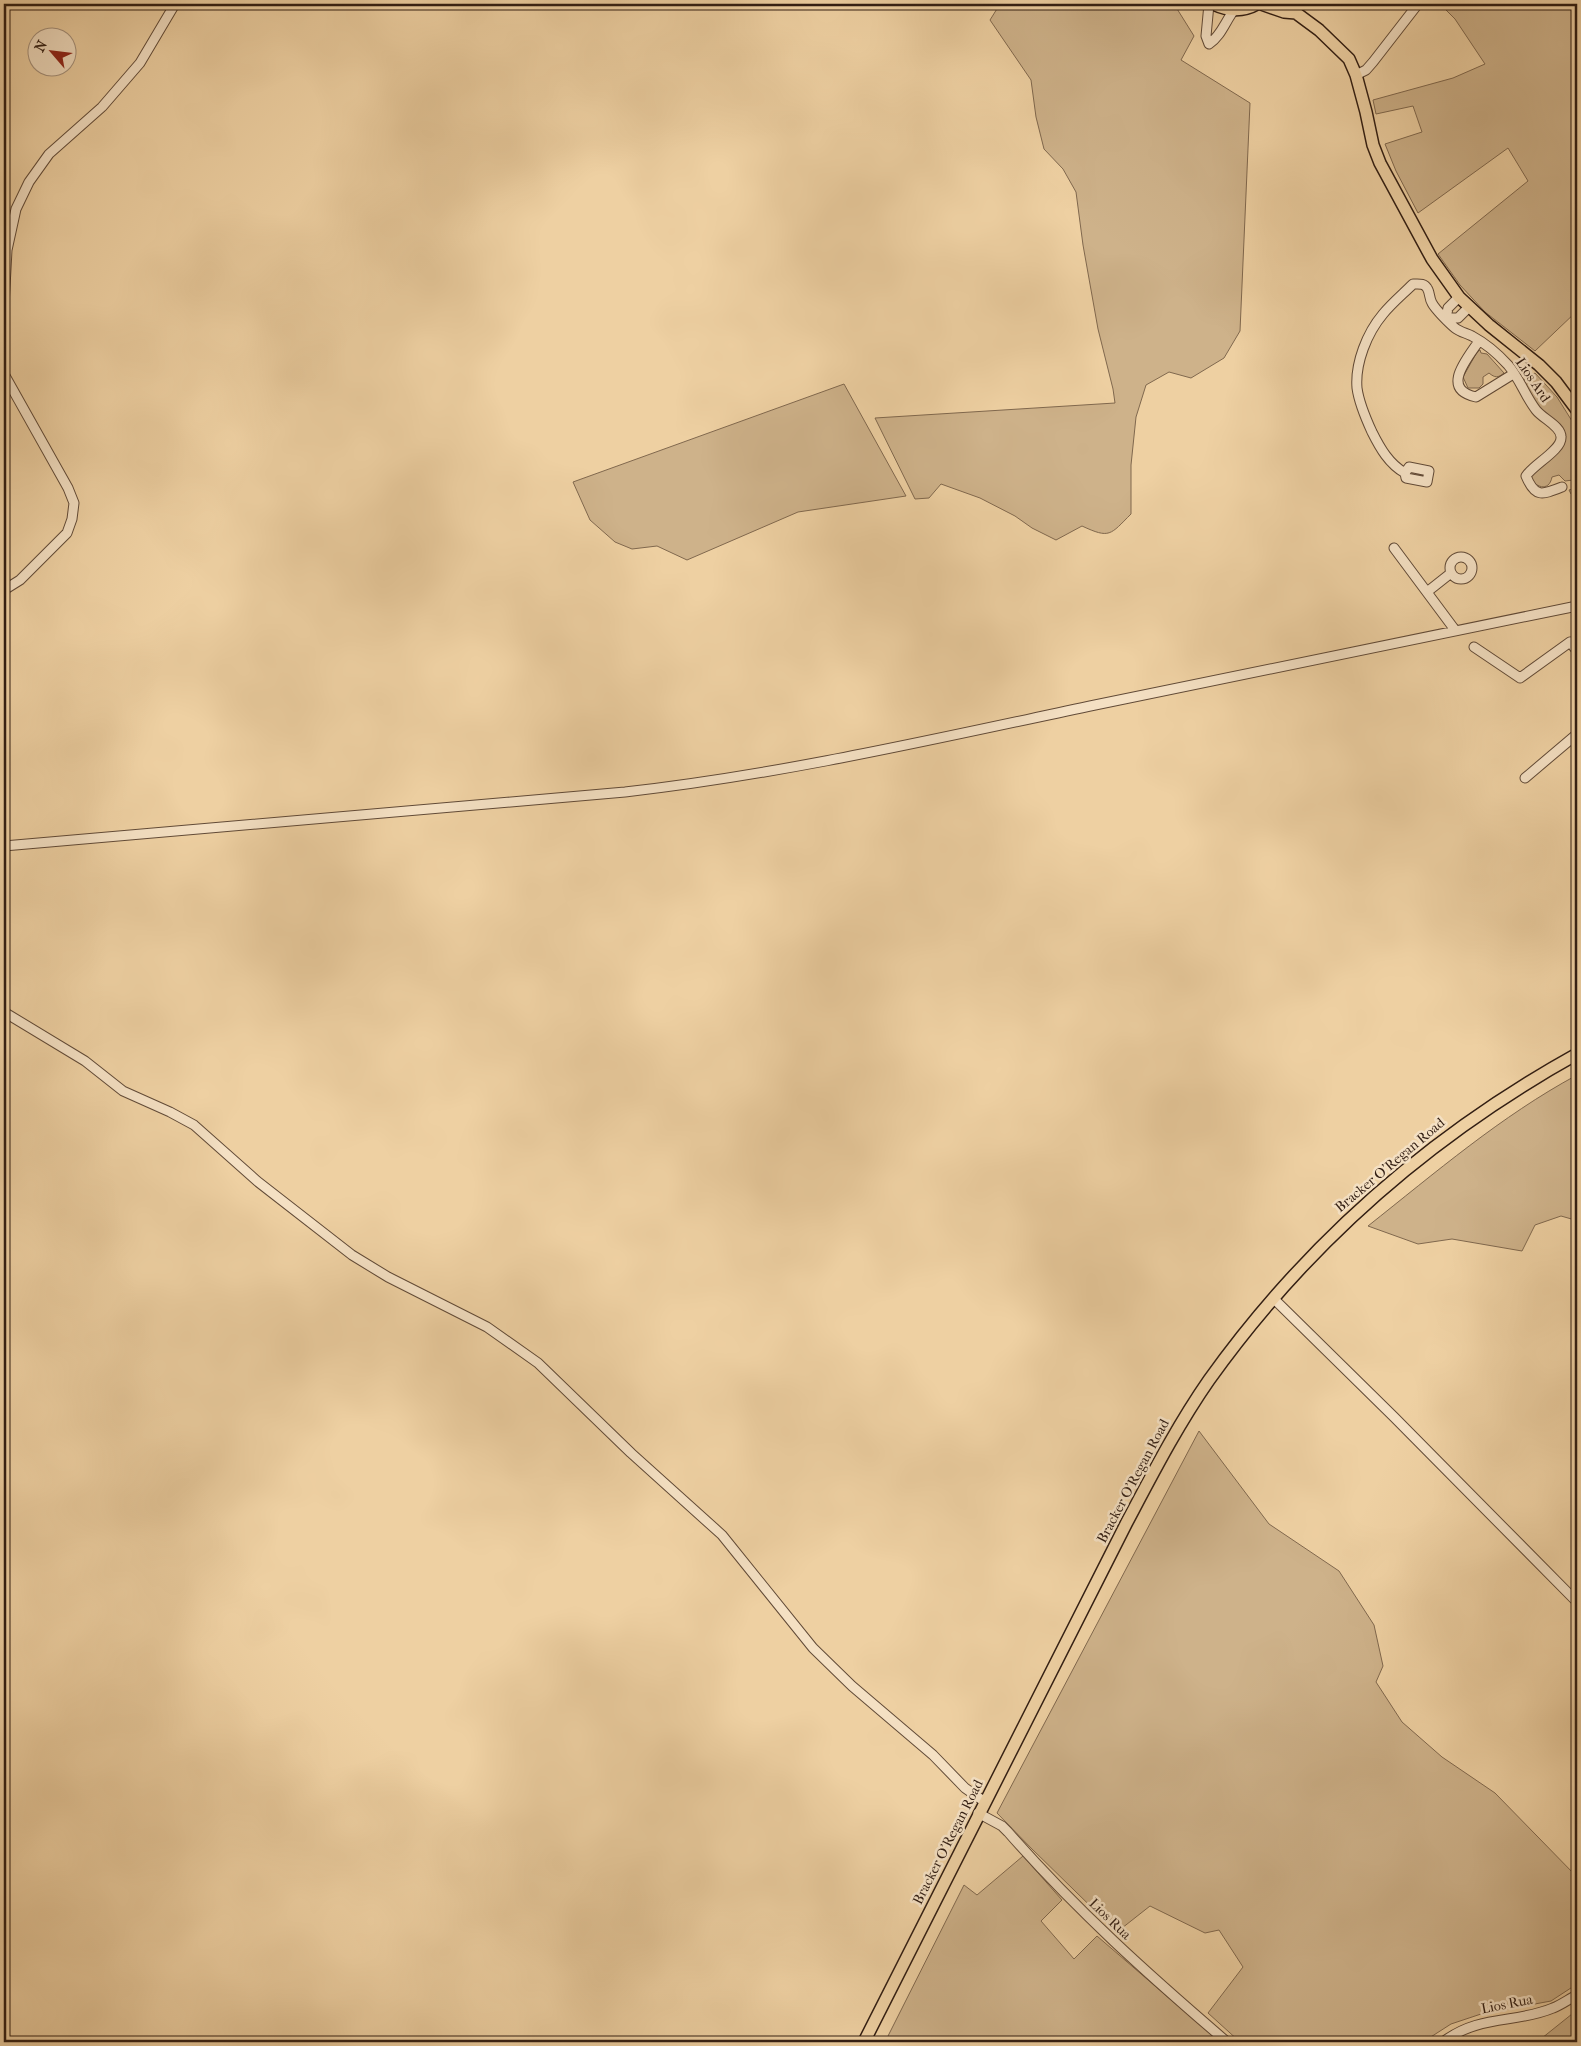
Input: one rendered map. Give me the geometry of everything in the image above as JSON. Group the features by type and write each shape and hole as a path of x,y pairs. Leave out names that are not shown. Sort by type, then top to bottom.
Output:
{"main road":[{"path":"1214,4 1234,10 1257,4"},
{"path":"1261,4 1284,12 1293,8 1344,53 1352,64 1356,75 1373,145 1380,163 1432,259 1468,308 1541,367 1556,382 1577,410"},
{"name":"Bracker O'Regan Road","path":"864,2042 978,1813 1162,1456 1209,1380 1274,1299 1350,1217 1420,1157 1460,1126 1512,1092 1577,1054"}],"street":[{"path":"4,306 7,250 16,209 29,182 49,154 102,107 140,64 175,4"},
{"path":"1209,4 1206,36 1209,44 1218,38 1226,20 1234,10"},
{"path":"1356,75 1366,70 1373,62 1418,4"},
{"name":"Lios Ard","path":"1405,473 1396,468 1377,442 1365,416 1357,388 1360,359 1368,336 1383,314 1413,284 1421,283 1427,288 1431,302 1436,310 1460,332 1479,341 1507,364 1520,380 1524,391 1536,410 1548,423 1559,429 1562,436 1561,443 1531,468 1526,476 1530,487 1537,492 1544,494 1562,487"},
{"path":"1459,297 1448,308 1446,318 1458,318 1468,308"},
{"path":"1479,341 1459,371 1459,386 1462,392 1476,397 1492,384 1510,376"},
{"path":"4,374 68,488 74,503 68,533 20,580 4,590"},
{"path":"1394,548 1455,630"},
{"path":"1426,592 1451,574"},
{"path":"4,846 682,786 769,772 905,746 1351,651 1577,606"},
{"path":"1474,647 1520,678 1570,642 1577,651"},
{"path":"1524,778 1577,734"},
{"path":"4,1012 85,1061 123,1091 194,1125 257,1181 358,1259 388,1277 487,1326 538,1363 631,1453 722,1536 814,1648 852,1686 933,1755 965,1788 985,1802"},
{"path":"1274,1299 1394,1416 1577,1602"},
{"name":"Lios Rua","path":"978,1813 1008,1832 1085,1916 1145,1972 1227,2042"},
{"name":"Lios Rua","path":"1443,2042 1453,2034 1476,2024 1552,2008 1577,1995"}],"shaded area":[{"path":"1000,4 1174,4 1194,36 1181,60 1250,103 1240,331 1224,358 1191,378 1169,372 1146,385 1136,417 1131,465 1131,514 1109,533 1099,533 1082,526 1056,540 980,498 941,484 929,498 915,499 875,418 1115,403 1098,329 1076,192 1063,169 1044,149 1036,117 1031,80 990,20"},
{"path":"1440,4 1509,4 1516,9 1520,4 1577,4 1577,311 1535,351 1485,312 1460,285 1438,254 1528,181 1508,148 1418,213 1396,171 1385,144 1422,132 1413,106 1376,114 1373,100 1453,78 1485,64 1455,19"},
{"path":"1480,350 1481,353 1487,354 1504,373 1497,377 1489,373 1483,377 1483,384 1479,388 1468,388 1463,377"},
{"path":"1535,373 1557,397 1577,429 1577,493 1571,494 1569,490 1576,488 1573,480 1565,481 1559,475 1552,477 1545,487 1541,487 1530,476 1564,438 1533,400 1524,380"},
{"path":"844,384 906,496 798,512 687,560 657,546 632,549 615,542 590,520 573,482"},
{"path":"1577,1075 1577,1352 1574,1295 1575,1220 1561,1216 1535,1225 1522,1251 1452,1239 1418,1244 1368,1226 1495,1127 1522,1108"},
{"path":"1199,1431 1269,1524 1339,1571 1374,1625 1383,1666 1376,1682 1402,1722 1442,1757 1495,1793 1577,1877 1577,1984 1551,2001 1481,2014 1451,2024 1423,2042 1240,2042 1208,2013 1243,1967 1219,1930 1205,1933 1150,1906 1117,1932 997,1813"},
{"path":"1023,1856 1062,1900 1041,1921 1074,1959 1097,1936 1220,2042 885,2042 964,1885 977,1895"},
{"path":"1577,2010 1577,2042 1537,2042"}]}
